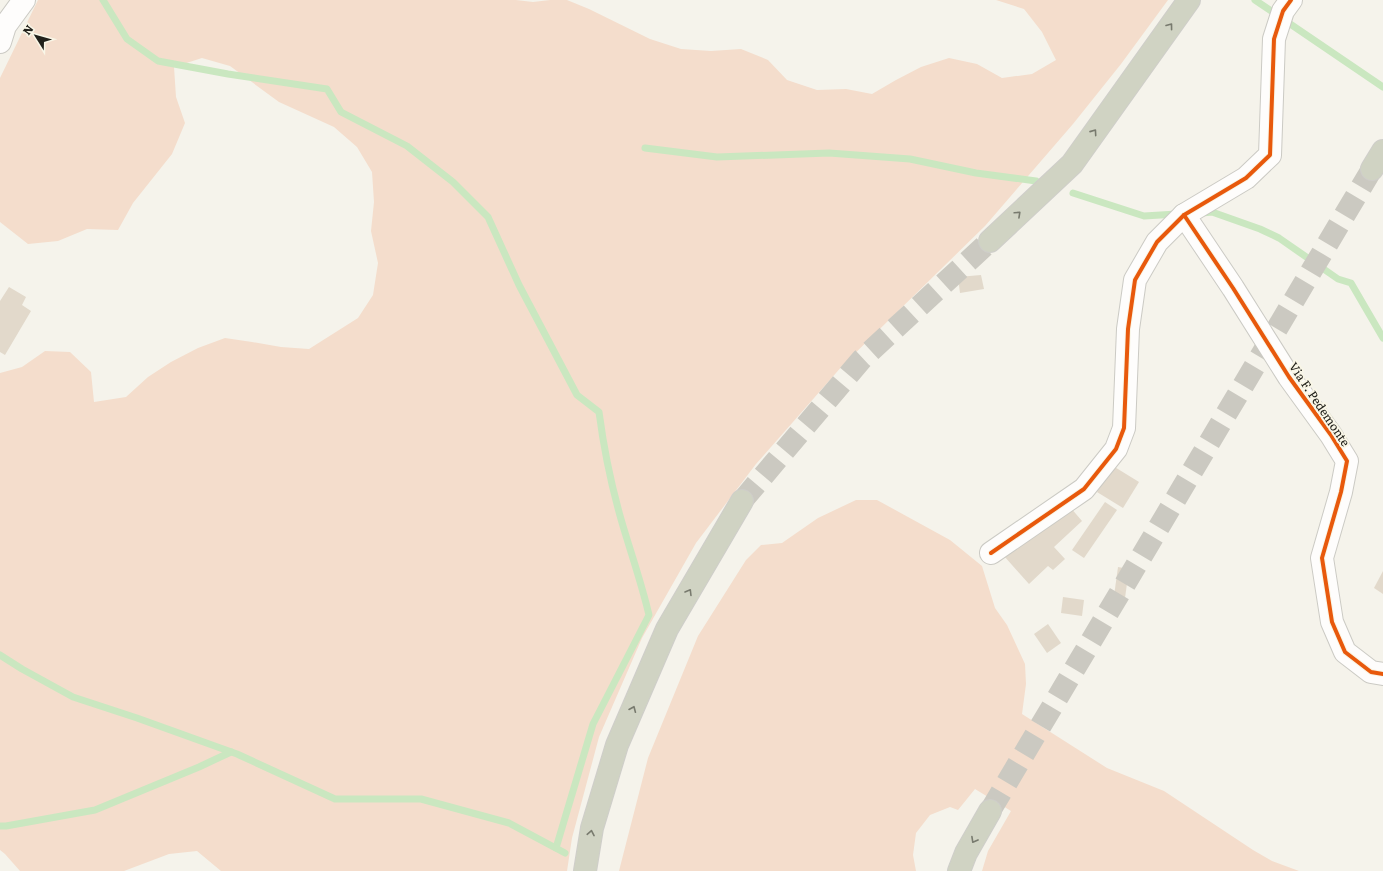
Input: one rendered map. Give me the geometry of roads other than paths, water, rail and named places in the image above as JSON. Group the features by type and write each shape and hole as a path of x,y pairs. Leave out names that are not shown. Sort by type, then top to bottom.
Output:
{"highway":[{"path":"990,241 1072,164 1189,0"},
{"path":"585,871 592,828 617,745 667,629 742,501"},
{"path":"959,871 966,853 990,811"}],"street":[{"path":"0,42 5,26 24,0"},
{"path":"991,553 1084,489 1116,449 1124,428 1128,329 1134,280 1157,242 1184,215 1246,178 1270,155 1274,39 1282,10 1291,0"},
{"name":"Via F. Pedemonte","path":"1184,215 1233,288 1289,378 1331,435 1347,461 1341,492 1322,558 1332,622 1345,652 1372,672 1383,674"}],"waterway":[{"path":"103,0 127,39 158,61 228,74 327,89 341,112 407,146 453,182 488,217 519,285 577,395 599,412 615,498 649,615 593,724 556,848"},
{"path":"1255,0 1383,87"},
{"path":"645,148 717,157 829,153 910,159 976,173 1036,181"},
{"path":"1073,193 1144,216 1177,214"},
{"path":"1202,213 1212,212 1260,229 1279,238 1338,279 1351,283 1383,338"},
{"path":"0,655 73,697 237,754 335,799 421,799 509,823 565,853"},
{"path":"0,826 95,810 199,767 231,752"}],"tunnel":[{"path":"990,811 1372,169"},
{"path":"742,501 862,359 990,241"}]}
